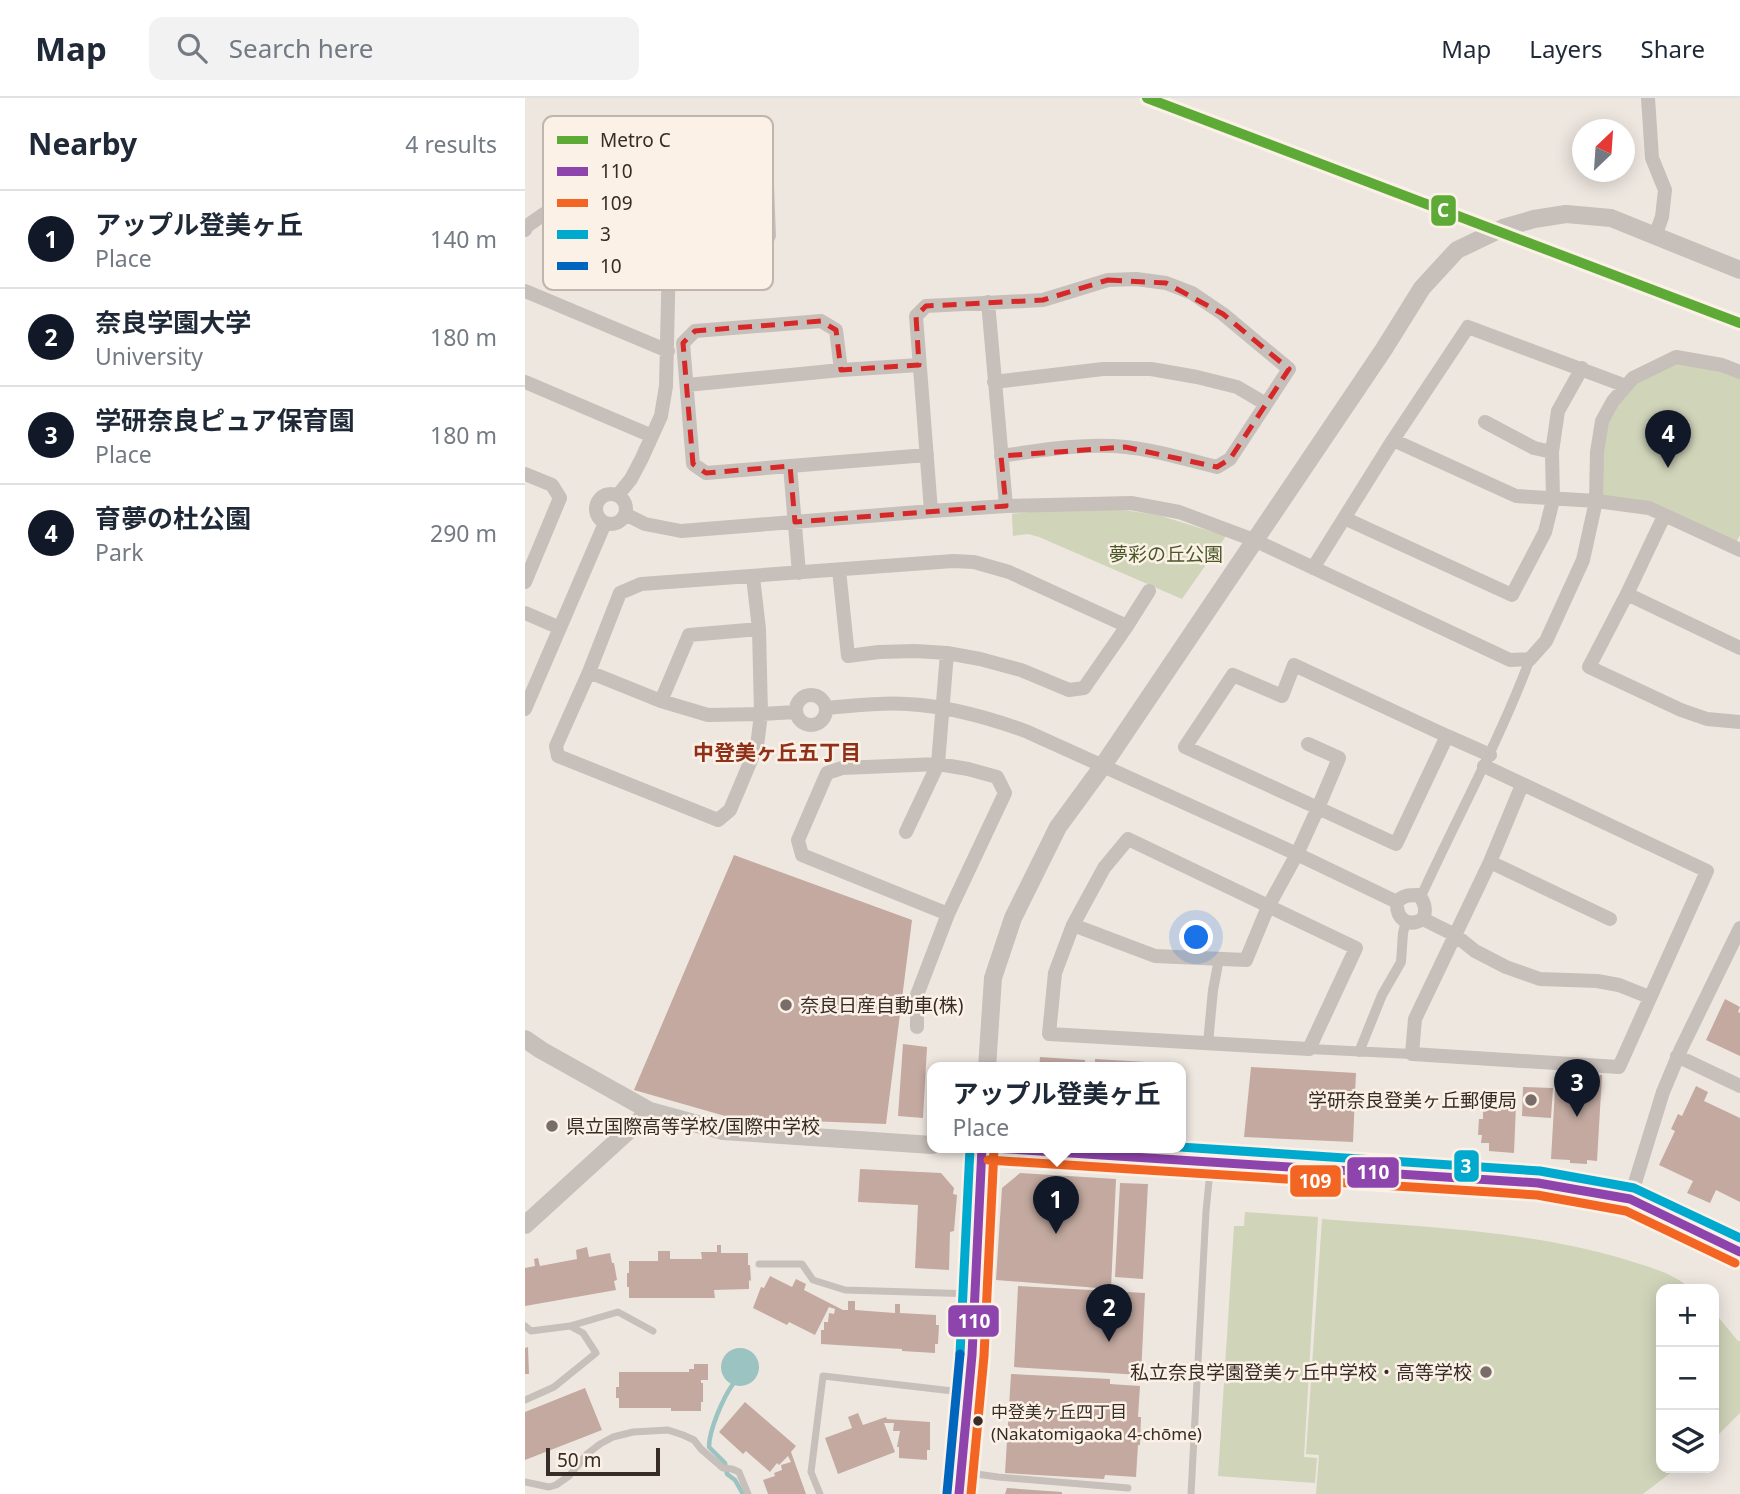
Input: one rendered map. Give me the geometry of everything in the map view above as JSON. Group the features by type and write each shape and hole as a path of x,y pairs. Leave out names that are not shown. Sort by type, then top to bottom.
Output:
{"street":[{"path":"1648,98 1652,158 1665,190 1662,218 1655,236"},
{"path":"987,1062 993,978 1013,918 1058,827 1103,767 1384,349 1422,288 1457,250 1503,228 1566,214 1611,218 1740,270"},
{"path":"525,230 543,215"},
{"path":"931,510 916,317 926,306 1044,300 1108,280 1136,278 1165,283 1192,293 1223,314 1289,369 1230,459 1217,467 1125,447 1072,446 1001,456"},
{"path":"618,495 631,479 661,416 666,386 669,290"},
{"path":"525,292 668,351"},
{"path":"988,302 1006,506"},
{"path":"841,370 836,330 821,321 695,331 683,343 693,464 706,474 927,455"},
{"path":"1313,568 1468,327 1626,386"},
{"path":"1419,895 1426,912 1423,919 1416,923 1406,921 1399,916 1397,902 1408,894 1419,895 1423,892 1487,761 1530,659 1546,641 1583,561 1596,501 1597,452 1602,421 1613,401 1633,377 1675,357 1722,365 1740,372"},
{"path":"687,385 919,365"},
{"path":"1344,518 1512,595 1545,531 1553,500 1552,452 1558,411 1582,368"},
{"path":"994,382 1103,369 1151,369 1237,387 1266,404"},
{"path":"525,382 652,436"},
{"path":"1485,422 1534,448 1552,452"},
{"path":"1393,440 1516,496 1596,501 1649,508 1740,550"},
{"path":"790,466 799,573"},
{"path":"525,474 552,485 560,498 527,573"},
{"path":"604,495 618,495 626,506 625,514 619,522 604,523 598,516 598,502 604,495"},
{"path":"625,514 645,524 681,531 931,510 1131,503 1179,512 1254,541 1510,660 1530,659"},
{"path":"1664,516 1589,667 1681,710 1707,719 1740,722"},
{"path":"525,709 604,523"},
{"path":"753,577 759,629 761,714 757,746 730,810 718,820 558,756 556,746 620,593 641,584 953,561 974,562 1009,572 1127,626"},
{"path":"839,570 848,656 915,651 947,653 1021,670 1069,690 1084,688 1149,591"},
{"path":"1627,594 1740,648"},
{"path":"525,613 560,628"},
{"path":"661,701 688,635 759,629"},
{"path":"906,832 938,764 947,653"},
{"path":"1310,1049 1356,948 1128,839 1104,868 1073,925 1055,973 1049,1034 1619,1067 1707,871 1522,785 1447,736 1294,665 1282,696 1233,675 1185,747 1396,844 1447,736"},
{"path":"589,672 661,701 708,715 795,712"},
{"path":"809,694 822,699 826,708 824,718 810,725 800,721 795,712 800,699 809,694"},
{"path":"826,708 906,704 943,708 993,719 1028,732 1397,902"},
{"path":"1073,925 1155,956 1247,960 1268,906 1297,854 1339,758 1308,744"},
{"path":"917,1027 917,995 948,914 1005,793 997,777 938,764 842,768 827,773 798,840 802,855 948,914"},
{"path":"1412,1054 1415,1019 1490,862 1522,785"},
{"path":"1490,862 1610,919"},
{"path":"1423,919 1455,934 1475,951 1540,979 1597,981 1619,985 1649,997"},
{"path":"1359,1052 1382,995 1401,961 1406,921"},
{"path":"1630,1199 1663,1092 1740,928"},
{"path":"1208,1043 1219,959"},
{"path":"525,1039 650,1111 723,1131 927,1145"},
{"path":"1678,1056 1740,1086"},
{"path":"525,1225 650,1111"},
{"path":"959,1494 969,1392 982,1153"},
{"path":"1074,1153 1538,1183 1630,1199 1740,1252"}],"lane":[{"path":"1191,1494 1211,1161"},
{"path":"759,1264 802,1264 813,1280 845,1290 975,1294"},
{"path":"525,1325 531,1331 570,1326 618,1312 653,1331"},
{"path":"525,1400 555,1387 596,1353 583,1333 570,1326"},
{"path":"820,1494 811,1472 819,1375 969,1392"},
{"path":"525,1482 549,1487 556,1485 569,1476 587,1454 613,1437 633,1432 668,1430 694,1440 701,1449 728,1468 739,1472 748,1494"},
{"path":"962,1472 1128,1488"}],"highlighted area":[{"path":"1108,280 1166,283 1223,314 1289,369 1230,459 1217,467 1125,447 1001,456 1006,506 795,522 790,466 706,473 693,464 683,343 695,331 821,321 836,330 841,370 919,365 916,316 926,306 1043,300"}],"green space":[{"path":"1676,357 1740,372 1740,535 1734,547 1664,516 1596,501 1602,421 1633,378"},
{"name":"夢彩の丘公園","path":"1067,508 1110,508 1158,515 1226,536 1182,599 1039,537 1028,534 1013,536 1012,514"},
{"name":"私立奈良学園登美ヶ丘中学校・高等学校","path":"1245,1212 1318,1217 1304,1457 1317,1458 1315,1483 1218,1476 1234,1226 1244,1226"},
{"name":"私立奈良学園登美ヶ丘中学校・高等学校","path":"1322,1219 1474,1231 1549,1242 1624,1259 1659,1271 1685,1284 1656,1284 1656,1473 1670,1473 1643,1494 1316,1494 1319,1455 1306,1454"},
{"path":"1719,1318 1740,1341 1740,1413 1719,1434"}],"water":[{"path":"740,1348 753,1354 759,1367 753,1380 740,1386 727,1380 721,1367 727,1354"}],"building":[{"name":"奈良日産自動車(株)","path":"734,855 912,920 886,1124 732,1118 634,1090"},
{"path":"1725,999 1740,1007 1740,1056 1706,1040"},
{"path":"903,1044 927,1047 923,1118 898,1116"},
{"path":"1040,1057 1085,1060 1085,1062 1040,1062"},
{"path":"1095,1059 1146,1062 1095,1062"},
{"path":"1251,1067 1356,1073 1353,1142 1244,1137"},
{"path":"1556,1072 1602,1075 1597,1161 1587,1160 1587,1164 1551,1159"},
{"path":"1696,1086 1708,1092 1704,1101 1740,1118 1740,1202 1716,1190 1710,1203 1687,1193 1693,1181 1659,1165 1675,1131 1671,1129 1678,1114 1682,1116"},
{"path":"1523,1087 1553,1088 1551,1118 1522,1116"},
{"path":"1483,1103 1516,1105 1514,1153 1489,1151 1489,1143 1481,1143 1482,1135 1478,1135 1479,1119 1483,1119"},
{"path":"860,1169 941,1173 954,1188 953,1194 957,1195 954,1231 950,1232 949,1270 915,1268 918,1205 858,1202"},
{"path":"1020,1173 1116,1179 1111,1289 996,1280 1002,1188"},
{"path":"1120,1183 1148,1184 1143,1279 1115,1277"},
{"path":"717,1245 721,1245 721,1253 748,1253 751,1281 749,1280 749,1289 714,1290 715,1298 629,1298 629,1261 658,1261 658,1251 670,1251 670,1259 702,1259 701,1252 717,1252"},
{"path":"587,1247 589,1257 610,1253 617,1280 614,1281 616,1290 525,1306 525,1268 535,1266 534,1259 538,1258 540,1266 577,1259 576,1250"},
{"path":"770,1276 792,1287 796,1279 806,1284 804,1290 843,1310 848,1310 848,1301 855,1301 855,1310 895,1313 895,1304 900,1304 900,1313 936,1315 936,1325 939,1325 935,1353 821,1344 824,1322 828,1322 829,1313 834,1314 835,1309 829,1307 815,1335 753,1308 761,1287 764,1288"},
{"path":"1018,1286 1145,1293 1141,1375 1014,1367"},
{"path":"528,1347 529,1374 525,1374 525,1348"},
{"path":"694,1364 708,1364 708,1380 701,1380 701,1411 619,1408 616,1387 619,1387 619,1372 689,1372 689,1369 694,1369"},
{"path":"1011,1374 1110,1379 1110,1384 1140,1386 1140,1445 1136,1477 1105,1475 1104,1479 1005,1473"},
{"path":"585,1388 602,1430 525,1460 525,1412"},
{"path":"745,1402 796,1446 791,1452 806,1494 768,1494 763,1480 775,1476 774,1473 782,1470 781,1465 791,1462 788,1456 770,1472 746,1451 743,1454 719,1432"},
{"path":"858,1413 863,1425 886,1417 930,1422 930,1450 927,1450 927,1460 899,1458 897,1447 900,1431 893,1431 894,1423 884,1423 895,1452 838,1474 825,1438 852,1428 848,1417"},
{"path":"1007,1488 1062,1492 1062,1494 1005,1494"}],"waterway":[{"path":"733,1384 717,1414 709,1447 725,1463 727,1474 735,1480 743,1494"}],"metro line":[{"name":"C","path":"1147,98 1740,323"}],"transit line":[{"name":"3","path":"1186,1147 1540,1171 1634,1188 1740,1238"},
{"name":"3","path":"960,1354 970,1153"},
{"name":"110","path":"959,1494 972,1355 982,1153"},
{"name":"109","path":"971,1494 984,1356 994,1153"},
{"name":"110","path":"1071,1153 1538,1183 1630,1199 1740,1252"},
{"name":"109","path":"988,1160 1537,1195 1626,1211 1735,1263"},
{"name":"10","path":"947,1493 960,1354"}],"place":[{"name":"育夢の杜公園","path":"1668,468"},
{"name":"奈良日産自動車(株)","path":"786,1005"},
{"name":"学研奈良登美ヶ丘郵便局","path":"1531,1100"},
{"name":"学研奈良ピュア保育園","path":"1577,1117"},
{"name":"県立国際高等学校/国際中学校","path":"552,1126"},
{"name":"アップル登美ヶ丘","path":"1056,1234"},
{"name":"奈良学園大学","path":"1109,1342"},
{"name":"私立奈良学園登美ヶ丘中学校・高等学校","path":"1486,1372"},
{"name":"中登美ヶ丘四丁目 (Nakatomigaoka 4-chōme)","path":"978,1421"}],"district":[{"name":"中登美ヶ丘五丁目","path":"777,752"}]}
